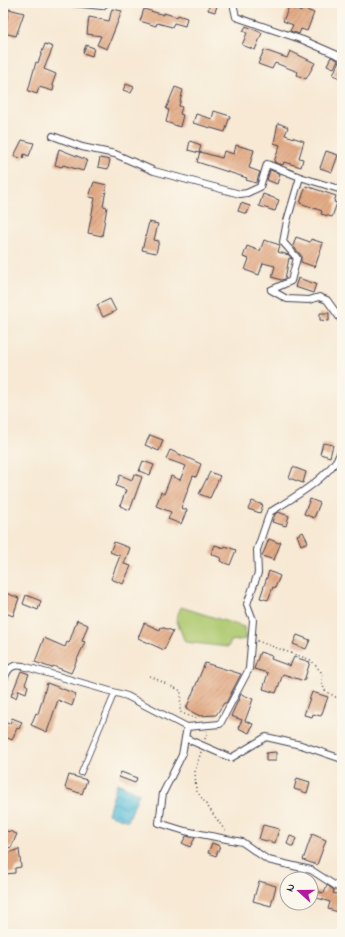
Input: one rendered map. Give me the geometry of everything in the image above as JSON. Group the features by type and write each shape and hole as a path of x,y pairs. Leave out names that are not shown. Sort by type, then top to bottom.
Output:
{"street":[{"path":"72,3 102,6 106,3"},
{"path":"233,3 236,17 303,40 342,58"},
{"path":"53,136 82,147 115,154 154,171 240,194 247,193 260,187 267,164 300,178 342,190"},
{"path":"300,178 287,221 283,242 297,258 291,281 271,290 287,299 309,300 320,297 328,300 342,321"},
{"path":"3,682 9,668 19,665 115,692 139,701 187,727 220,724 249,669 253,620 247,604 258,573 257,550 270,512 303,492 339,459 342,449"},
{"path":"81,773 115,692"},
{"path":"187,727 182,755 163,793 159,823 185,831 242,842 268,860 311,870 342,890"},
{"path":"185,738 231,758 266,737 301,745 342,759"}],"path":[{"path":"251,640 311,660 321,672 324,690 342,701"},
{"path":"150,676 181,692 180,712 208,725 195,771 196,790 233,840"}],"green space":[{"path":"181,607 244,627 246,639 231,641 228,647 185,642 176,619"}],"water":[{"path":"117,783 139,793 128,821 108,814"}],"building":[{"path":"210,3 218,3 215,12 208,10"},
{"path":"289,7 301,12 302,8 314,13 307,31 301,29 299,34 290,31 293,25 283,21"},
{"path":"9,9 24,13 16,36 4,33"},
{"path":"112,9 122,11 107,49 97,45 101,36 87,34 88,24 89,17 109,21"},
{"path":"144,9 164,15 164,13 187,18 185,26 174,23 172,27 157,23 156,26 140,21"},
{"path":"246,26 262,33 255,50 242,45 247,33 243,31"},
{"path":"45,44 53,47 44,69 56,74 52,85 54,86 53,91 39,87 37,94 28,91 36,62 38,63"},
{"path":"86,45 94,48 92,56 83,53"},
{"path":"264,50 287,58 290,51 315,63 306,79 297,75 298,72 275,63 272,69 258,64"},
{"path":"331,57 338,60 334,68 327,65"},
{"path":"339,61 342,61 342,79 333,75"},
{"path":"126,84 134,87 131,93 123,90"},
{"path":"175,87 183,90 179,106 182,107 180,114 183,115 180,127 166,122 169,110 166,109"},
{"path":"214,111 230,116 225,132 193,123 196,114 212,119"},
{"path":"278,123 288,127 285,135 304,141 299,158 303,159 301,167 284,162 283,165 274,162 280,145 274,143"},
{"path":"22,140 34,143 29,156 24,154 23,159 14,156"},
{"path":"190,141 201,145 199,153 188,150"},
{"path":"236,145 254,150 249,168 260,172 256,183 246,180 247,178 197,162 200,152 222,158 224,151 234,154"},
{"path":"59,149 87,160 83,171 63,165 62,167 55,165"},
{"path":"326,151 338,155 332,172 320,168"},
{"path":"100,158 110,160 108,169 98,167"},
{"path":"270,170 280,174 277,184 267,180"},
{"path":"94,182 107,185 103,206 107,207 102,236 88,233 95,198 89,197"},
{"path":"306,186 336,196 334,202 337,203 332,217 321,214 322,211 300,203"},
{"path":"263,194 279,200 275,211 259,206"},
{"path":"241,203 250,206 247,214 238,211"},
{"path":"149,222 158,224 154,240 159,241 156,253 142,250"},
{"path":"296,237 310,242 311,239 323,243 315,267 301,262 301,255 293,246"},
{"path":"264,240 280,245 278,252 289,255 292,259 289,258 285,279 281,280 272,277 275,266 263,263 259,275 245,270 249,259 243,257 247,246 260,251"},
{"path":"298,278 316,284 313,293 295,287"},
{"path":"110,299 116,311 103,317 97,305"},
{"path":"320,313 329,313 329,321 320,320"},
{"path":"150,435 163,440 159,451 145,445"},
{"path":"323,443 333,445 330,457 320,454"},
{"path":"170,450 201,464 196,477 193,476 181,508 187,510 181,524 168,519 171,512 156,506 161,492 164,494 171,476 180,480 186,466 166,459"},
{"path":"143,461 154,465 150,475 139,471"},
{"path":"293,467 306,472 303,483 289,478"},
{"path":"210,472 220,476 210,498 199,494"},
{"path":"134,474 142,477 130,510 120,506 126,490 116,486 120,475 132,480"},
{"path":"310,499 320,503 314,518 304,514"},
{"path":"252,501 263,505 260,513 248,509"},
{"path":"278,512 289,516 286,526 272,522 275,514"},
{"path":"303,532 308,542 301,545 297,535"},
{"path":"269,539 279,543 281,542 274,560 262,556"},
{"path":"114,542 130,548 124,564 131,566 123,584 111,579 120,556 110,552"},
{"path":"215,545 224,548 225,546 236,550 230,565 220,561 221,558 211,554"},
{"path":"269,571 280,576 275,588 273,587 268,600 260,598"},
{"path":"3,592 19,598 13,616 3,612"},
{"path":"26,595 41,601 38,610 23,604"},
{"path":"77,620 88,625 82,641 85,642 71,673 53,666 52,668 35,662 44,638 65,647 67,642 69,643"},
{"path":"144,623 160,630 161,627 173,631 164,650 138,638"},
{"path":"297,635 310,640 306,649 293,644"},
{"path":"260,652 272,656 271,659 290,666 294,657 310,662 304,681 283,674 276,693 263,689 268,673 254,669"},
{"path":"205,663 241,674 226,703 224,703 216,715 200,716 186,709"},
{"path":"21,671 29,674 25,684 28,686 26,693 19,690 16,698 11,696"},
{"path":"47,683 76,694 72,706 58,700 47,732 31,725 36,713 38,714"},
{"path":"312,692 328,697 321,716 313,714 312,717 304,715"},
{"path":"241,694 253,699 245,721 253,724 249,733 238,728 242,720 231,716"},
{"path":"12,718 22,722 19,729 17,728 12,740 3,736 3,722 10,724"},
{"path":"276,752 276,761 266,761 266,753"},
{"path":"121,772 137,778 135,783 119,777"},
{"path":"69,775 87,780 82,794 65,788"},
{"path":"297,778 310,782 307,793 294,789"},
{"path":"263,825 279,829 275,843 259,839"},
{"path":"3,827 8,832 17,834 11,848 3,845"},
{"path":"312,834 326,840 317,865 303,860"},
{"path":"186,836 195,838 190,847 182,843"},
{"path":"290,836 296,838 293,847 287,844"},
{"path":"212,843 220,846 216,856 208,853"},
{"path":"19,849 21,867 15,868 15,873 5,874 3,855"},
{"path":"259,881 276,886 271,906 253,901"},
{"path":"327,885 334,890 333,893 342,896 338,912 328,909 330,902 319,899 319,892 324,893"}]}
